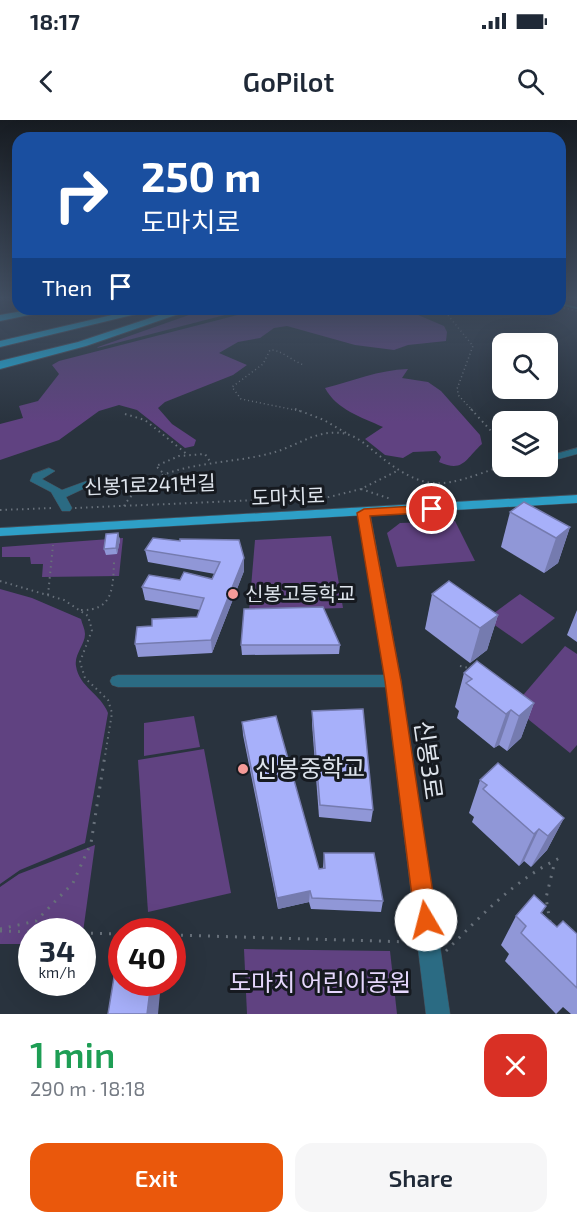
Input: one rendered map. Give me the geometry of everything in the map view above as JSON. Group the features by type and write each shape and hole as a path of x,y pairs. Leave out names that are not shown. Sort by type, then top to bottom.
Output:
{"highway":[{"path":"0,343 18,339"},
{"path":"0,343 19,339"},
{"path":"0,365 97,339"},
{"path":"0,371 30,364 102,339"}],"main road":[{"name":"도마치로","path":"0,532 364,513 577,499"}],"street":[{"path":"558,456 577,451"},
{"name":"신봉1로241번길","path":"49,471 37,476 36,481 56,490 61,495 66,508"},
{"path":"61,495 92,482"},
{"name":"신봉3로","path":"364,513 393,681 438,1014"},
{"path":"118,681 393,681"}],"path":[{"path":"468,339 472,346 457,389 459,396 492,432"},
{"path":"304,365 289,360 280,350 273,349 270,350 263,364 232,387 241,399 272,403 327,420 399,470 428,484 492,469"},
{"path":"126,414 145,420 188,455"},
{"name":"신봉1로241번길","path":"124,506 129,494 143,485 166,476 212,464 255,457 322,435 346,433"},
{"path":"166,476 157,464 188,455 205,454 212,464"},
{"name":"신봉1로241번길","path":"66,508 329,497 361,489 399,470"},
{"path":"361,489 390,498 398,511"},
{"path":"0,510 66,508"},
{"path":"48,595 53,545"},
{"path":"78,609 91,611 102,606 110,598 114,562"},
{"path":"0,581 64,600 88,616 92,630 80,662 85,678 108,700 112,712 91,843 73,884 36,921 0,930"},
{"path":"460,666 478,670"},
{"path":"432,963 510,888 536,869 564,856"},
{"path":"552,925 546,910 545,892 555,860"},
{"path":"0,930 18,931"},
{"path":"186,935 429,942"}],"green space":[{"path":"122,339 133,339 97,348"},
{"path":"146,339 256,339 238,342 219,353 247,365 233,375 165,402 158,408 172,424 196,440 194,446 185,448 137,410 119,405 99,411 59,440 0,460 0,424 23,418 19,406 38,401 59,374 52,365 59,361"},
{"path":"333,339 446,339 446,341 408,345 394,350 355,345"},
{"path":"408,369 402,378 428,382 441,391 480,435 482,444 463,463 454,466 439,462 441,457 436,451 413,452 403,458 385,455 365,439 383,427 343,407 330,396 325,388 376,374"},
{"path":"455,521 475,561 397,567 387,533 400,523"},
{"path":"331,536 343,608 249,611 255,540"},
{"path":"123,538 119,576 42,577 43,564 31,564 30,557 2,557 2,547"},
{"path":"0,589 32,598 81,619 85,634 76,662 78,673 108,713 85,843 20,870 0,884"},
{"path":"520,594 555,618 522,644 486,619"},
{"path":"565,646 577,654 577,745 570,753 513,707"},
{"path":"194,716 200,747 144,756 144,723"},
{"path":"204,749 231,893 148,912 138,760"},
{"path":"95,845 85,918 18,918 18,944 0,944 0,887 19,874"},
{"name":"도마치 어린이공원","path":"244,949 390,951 397,1014 247,1014"}],"building":[{"path":"524,502 570,527 556,538 510,512"},
{"path":"118,533 116,548 104,549 106,534"},
{"path":"153,538 180,541 180,539 239,540 244,558 211,640 135,644 137,627 152,626 152,619 197,617 204,598 142,587 149,575 180,580 184,572 212,579 220,562 145,550"},
{"path":"449,581 498,615 480,628 432,594"},
{"path":"323,607 340,645 241,645 244,609"},
{"path":"477,661 534,703 519,716 511,710 506,714 466,683 472,679 464,673"},
{"path":"363,709 373,810 320,805 312,711"},
{"name":"신봉중학교","path":"276,716 319,869 325,868 324,853 374,853 383,901 312,898 310,891 277,898 242,722"},
{"path":"498,763 564,818 548,836 539,829 534,834 483,789 487,785 480,780"},
{"path":"534,895 546,906 541,913 557,927 563,921 577,934 577,988 521,933 526,926 516,916"},
{"path":"111,996 149,996 147,1014 108,1014"}],"place":[{"name":"신봉고등학교","path":"233,594"},
{"name":"신봉중학교","path":"243,769"}],"route":[{"path":"426,920 393,681 364,513 432,509"}]}
